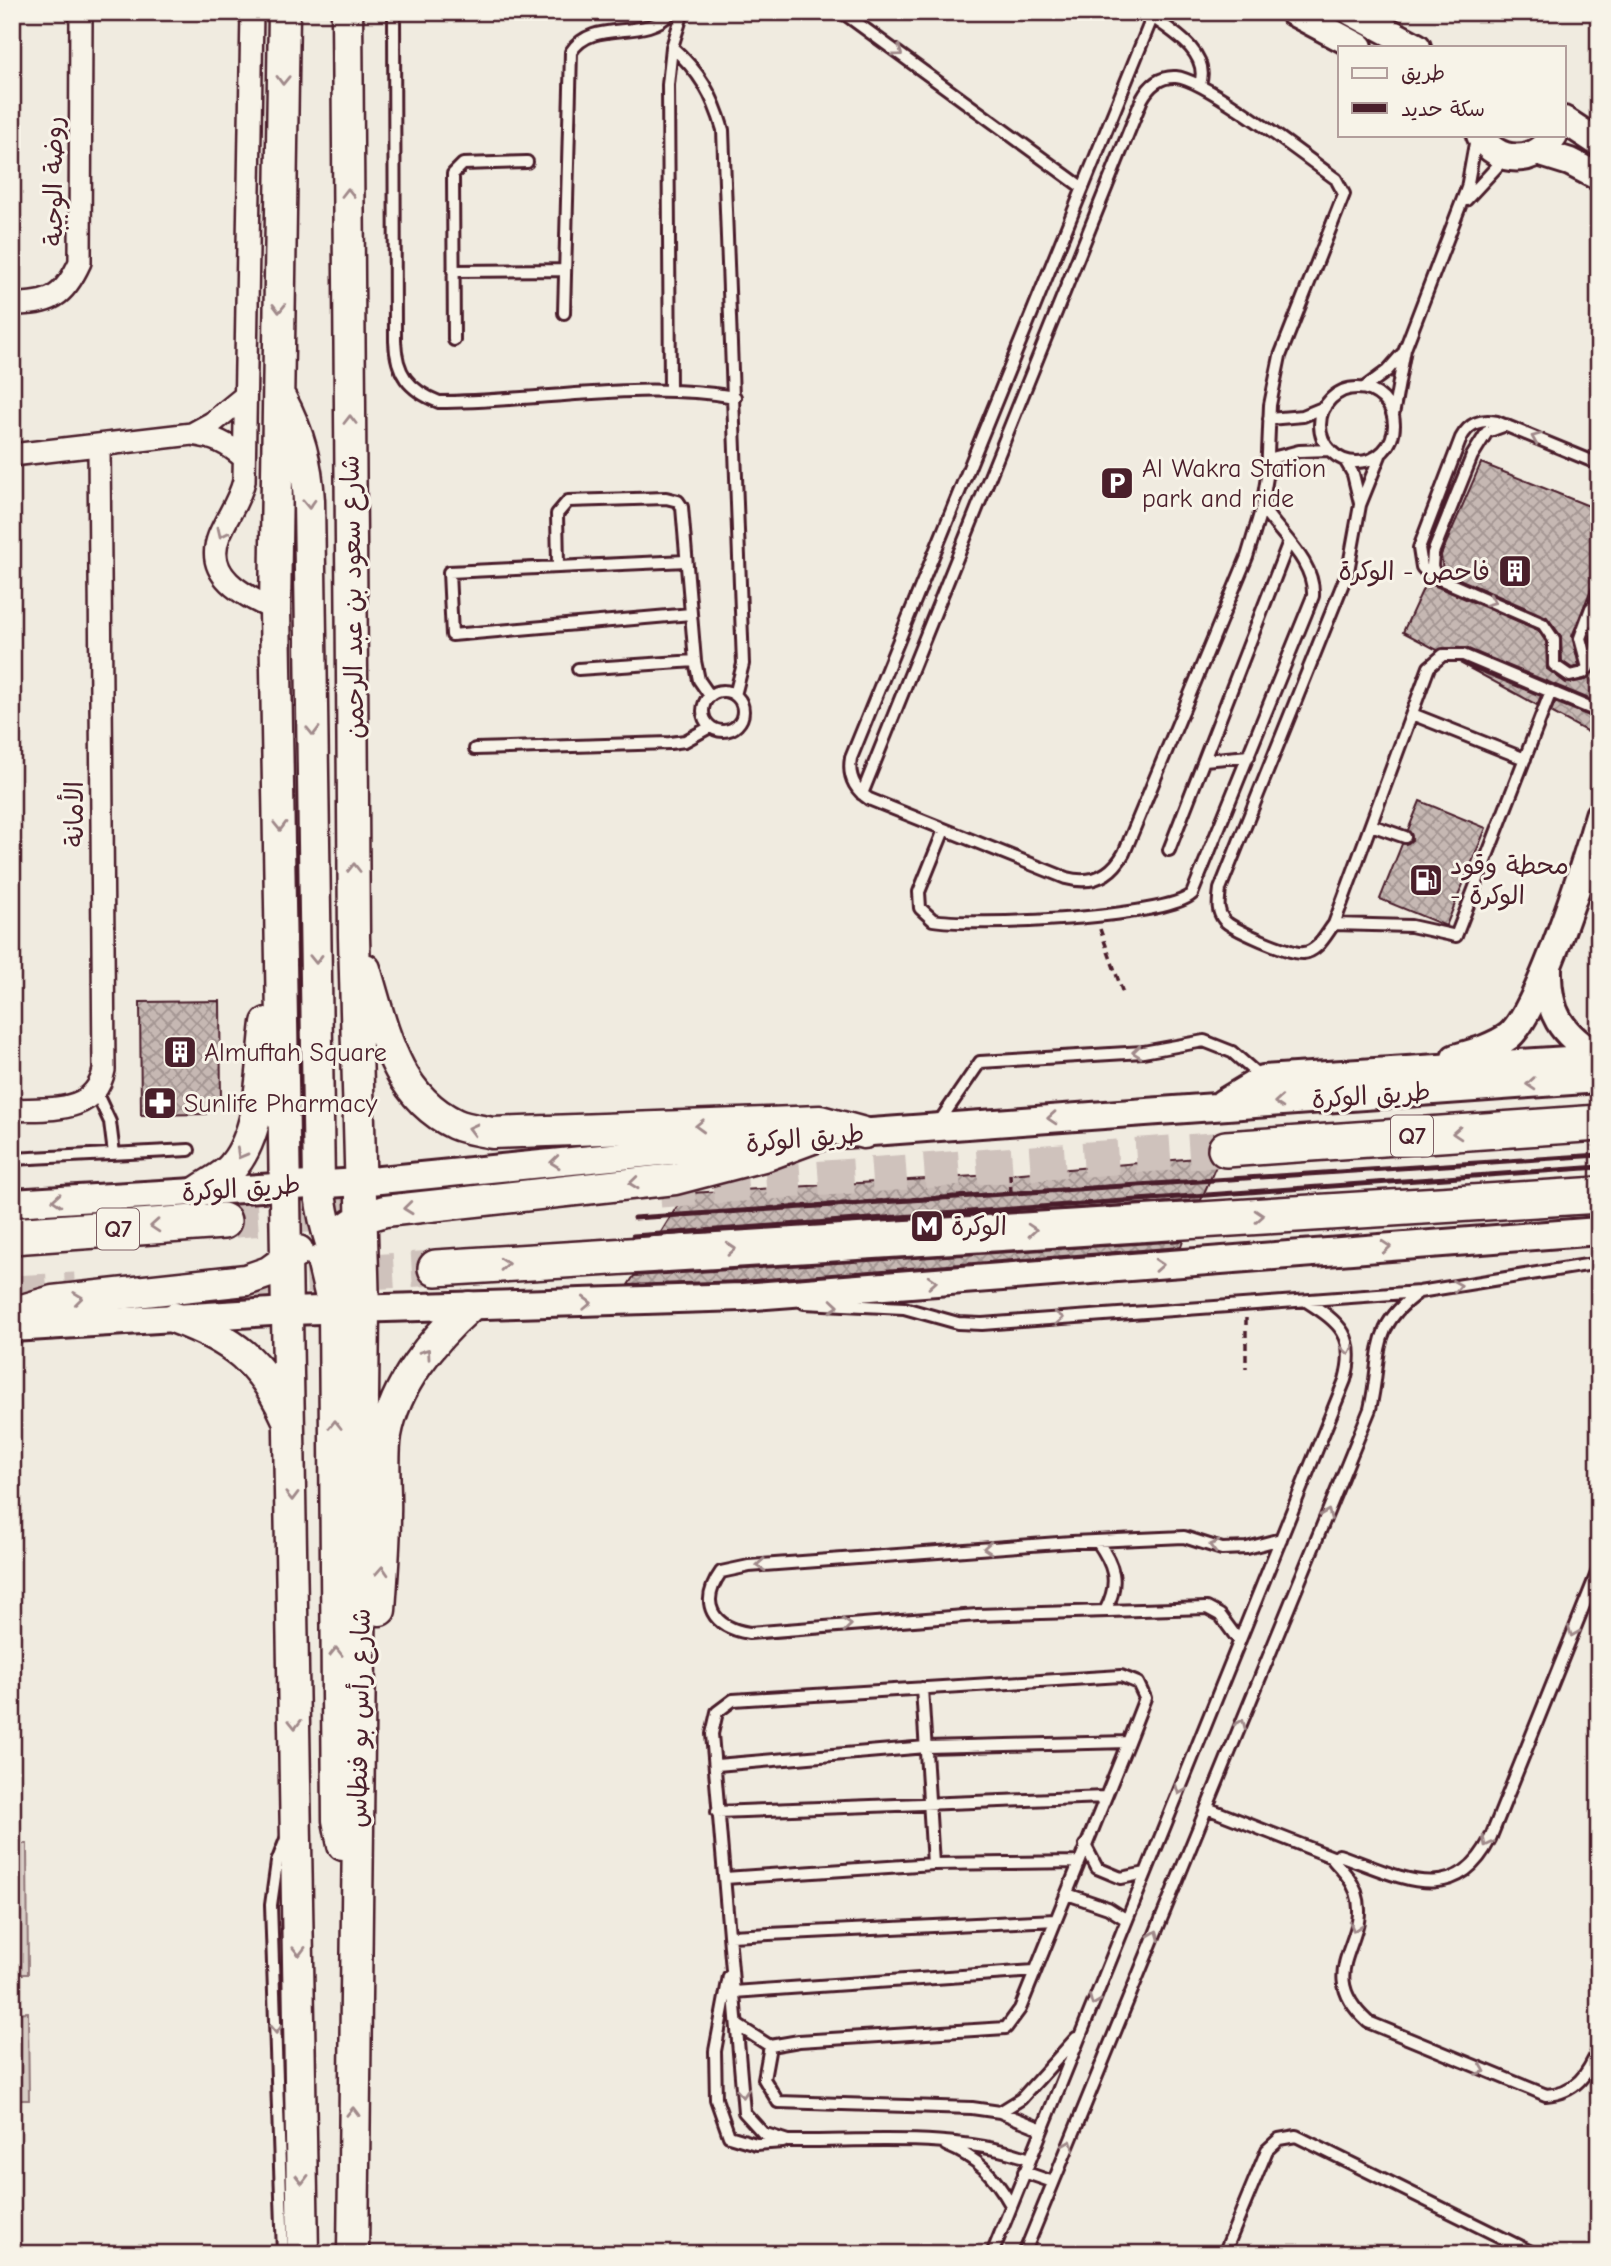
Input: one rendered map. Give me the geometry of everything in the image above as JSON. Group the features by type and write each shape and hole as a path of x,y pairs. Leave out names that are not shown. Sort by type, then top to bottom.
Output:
{"highway":[{"name":"طريق الوكرة","path":"1226,1149 1599,1123"},
{"path":"436,1268 1599,1195"},
{"name":"طريق الوكرة","path":"12,1236 223,1221"}],"main road":[{"path":"284,12 275,610 303,2254"},
{"name":"شارع سعود بن عبد الرحمن","path":"347,12 354,937 360,1182"},
{"path":"278,393 296,426 306,463 309,501 319,1184 322,1239 334,1310 338,1821 342,1843 357,1861"},
{"path":"199,1191 232,1168 243,1152 250,1133 282,919"},
{"path":"354,937 401,1077 425,1105 456,1125 492,1133 820,1121 864,1133"},
{"path":"12,1314 53,1301 246,1280 269,1272 361,1218 385,1211 675,1179 767,1155 818,1136"},
{"path":"289,1311 298,1286 322,1239 360,1182"},
{"name":"شارع رأس بو فنطاس","path":"353,2254 364,1310 360,1182"},
{"path":"284,1185 322,1239 364,1310"},
{"path":"360,1734 376,1683 385,1516 385,1449 390,1418 423,1357 469,1307"},
{"path":"175,1318 215,1332 248,1357 275,1390 291,1428"}],"street":[{"name":"روضة الوجبة","path":"12,304 36,304 59,295 71,282 80,262 81,12"},
{"path":"252,12 244,458 240,495 219,536 216,553 219,569 234,588 275,610"},
{"path":"1293,12 1357,46"},
{"path":"1352,12 1415,46"},
{"path":"1566,121 1599,143"},
{"path":"1479,136 1488,147 1517,159 1546,144 1570,162 1599,177"},
{"path":"191,434 212,424 245,396"},
{"path":"12,455 191,434 211,436 229,444 244,458"},
{"name":"الأمانة","path":"96,1092 104,1070 99,446"},
{"path":"1416,1070 1489,1046 1508,1036 1524,1019 1595,848 1599,814"},
{"path":"1548,963 1547,992 1556,1019 1574,1042 1599,1058"},
{"path":"1217,1106 1263,1079 1599,1058"},
{"name":"طريق الوكرة","path":"12,1203 360,1182 818,1136 1599,1079"},
{"path":"12,1110 73,1107 86,1102 96,1092"},
{"path":"12,1328 289,1311 742,1297 1599,1231"}],"lane":[{"path":"394,12 395,341 396,361 404,380 419,394 439,402 670,389 735,397"},
{"path":"564,313 571,51 578,41 588,34 650,28 672,12"},
{"path":"670,389 668,85 672,47 683,12"},
{"path":"842,12 1083,188"},
{"path":"862,794 1142,99 1161,79 1175,77 1200,84 1336,179 1343,188 1342,200 1280,356 1269,419 1268,459 1262,507 1247,557 1129,840 1118,863 1110,872 1089,881 1066,878 862,794 850,774 851,758 1083,188 1149,15 1198,56 1203,69 1200,84"},
{"path":"672,47 705,83 723,130 743,664 735,695"},
{"path":"1478,136 1467,188 1405,349 1393,415 1392,436 1381,453 1360,505 1348,572 1220,890 1218,909 1225,923 1291,952 1303,953 1314,949 1334,924 1429,667 1443,654 1463,655 1599,712"},
{"path":"1455,217 1469,194 1507,157"},
{"path":"454,340 453,182 457,168 470,163 527,162"},
{"path":"453,271 565,270"},
{"path":"1269,419 1303,416 1325,407 1343,390 1364,388 1387,371 1405,349"},
{"path":"1364,388 1382,397 1393,415"},
{"path":"1325,407 1320,422 1321,432 1331,450 1345,460 1353,474 1360,505"},
{"path":"1593,604 1597,648 1588,668 1577,676 1564,674 1554,665 1554,640 1543,624 1437,579 1422,567 1419,548 1461,438 1465,430 1480,421 1506,425 1599,464"},
{"path":"1437,579 1432,566 1433,553 1472,456 1487,432 1506,425"},
{"path":"1268,459 1299,451 1331,450"},
{"path":"1345,460 1364,461 1381,453"},
{"path":"558,565 557,514 568,501 666,498 678,501 682,507 695,661 699,680 710,696"},
{"path":"944,830 919,892 920,908 933,920 1095,918 1177,904 1192,894 1314,596 1311,571 1262,507"},
{"path":"1168,850 1288,544"},
{"path":"686,561 449,572 452,635 691,614"},
{"path":"1588,668 1580,638 1583,623 1599,590"},
{"path":"578,669 695,661"},
{"path":"475,749 685,741 710,727 730,730 740,721 743,708 735,695 723,691 710,696 703,708 710,727"},
{"path":"1334,924 1411,926 1456,936 1479,863 1525,759 1551,691"},
{"path":"1412,715 1525,759"},
{"path":"1204,760 1250,756"},
{"path":"1371,825 1405,837"},
{"path":"935,1127 980,1062 1143,1052 1205,1041 1233,1052 1263,1079"},
{"path":"96,1092 110,1122 114,1154"},
{"path":"12,1159 189,1150"},
{"path":"742,1297 841,1307 904,1308 958,1323 982,1324 1419,1292 1599,1263"},
{"path":"1024,2254 1370,1409 1385,1325 1395,1311 1419,1292"},
{"path":"992,2254 1350,1366 1350,1351 1343,1330 1333,1319 1306,1301"},
{"path":"1239,1641 1220,1615 1207,1608 977,1615 750,1633 734,1630 718,1622 710,1604 711,1586 722,1572 749,1566 1097,1541 1184,1537 1222,1549 1247,1548 1281,1539"},
{"path":"1097,1541 1115,1575 1113,1595 1106,1609"},
{"path":"1207,1808 1335,1858 1339,1856 1401,1879 1425,1883 1459,1874 1477,1859 1490,1839 1599,1569"},
{"path":"737,2025 770,2046 799,2041 1006,2028 1020,2009 1145,1698 1138,1683 1121,1676 733,1700 717,1712 712,1734 717,1765 717,1812 744,2112 763,2133 788,2141"},
{"path":"922,1688 933,1864"},
{"path":"717,1765 926,1747 1128,1742"},
{"path":"717,1812 1105,1797"},
{"path":"283,2254 271,1905 277,1862 297,1818"},
{"path":"1085,1845 1097,1868 1121,1878 1146,1873"},
{"path":"1335,1858 1355,1890 1359,1910 1356,1929 1344,1962 1344,1984 1353,2006 1368,2022 1546,2095 1564,2092 1579,2082 1599,2048"},
{"path":"725,1878 933,1864 1079,1862"},
{"path":"1067,1894 1108,1908 1126,1920"},
{"path":"730,1936 1056,1920"},
{"path":"732,1963 715,2052 716,2099 729,2136 756,2144 788,2141 940,2142 991,2147 1030,2159"},
{"path":"734,1992 1035,1971"},
{"path":"1000,2112 1021,2099 1081,2034"},
{"path":"770,2046 764,2079 778,2102 972,2108 1000,2112 1042,2129"},
{"path":"1224,2254 1267,2150 1279,2139 1296,2136 1535,2254"},
{"path":"940,2142 970,2155 995,2177 1011,2205"},
{"path":"1024,2172 1053,2182"}],"path":[{"path":"1095,918 1124,996"},
{"path":"1010,1174 1011,1193"},
{"path":"768,1208 1116,1186"},
{"path":"1246,1305 1246,1369"}],"shaded area":[{"path":"12,1844 27,1844 28,1974 12,1974"},
{"path":"28,2012 29,2100 12,2100 12,2013"}],"building":[{"path":"1481,463 1599,510 1599,582 1592,587 1572,636 1579,666 1572,668 1562,661 1561,636 1547,617 1443,572 1441,555"},
{"path":"1426,582 1538,630 1546,642 1547,669 1566,683 1586,680 1599,664 1599,703 1466,648 1437,650 1403,632"},
{"path":"1460,663 1541,696 1537,705"},
{"path":"1555,702 1599,720 1599,738 1551,712"},
{"name":"محطة وقود - الوكرة","path":"1420,801 1486,828 1446,926 1380,899 1402,844 1412,840 1408,830"},
{"name":"Almuftah Square","path":"220,1001 221,1102 206,1114 141,1115 140,1002"},
{"path":"1208,1157 1216,1166 1201,1200 660,1234 684,1195 690,1193 1010,1174"},
{"path":"1183,1241 1181,1247 741,1281 628,1285 634,1276"}],"tunnel":[{"path":"660,1190 1226,1149"},
{"path":"223,1221 391,1209"},
{"path":"253,1279 436,1268"},
{"path":"12,1293 75,1290"}],"railway":[{"path":"634,1218 1599,1155"},
{"path":"633,1236 1599,1167"}],"place":[{"name":"Al Wakra Station park and ride","path":"1117,483"},
{"name":"فاحص - الوكرة","path":"1515,571"},
{"name":"محطة وقود - الوكرة","path":"1426,880"},
{"name":"Almuftah Square","path":"180,1052"},
{"name":"Sunlife Pharmacy","path":"160,1103"},
{"name":"الوكرة","path":"927,1226"}]}
